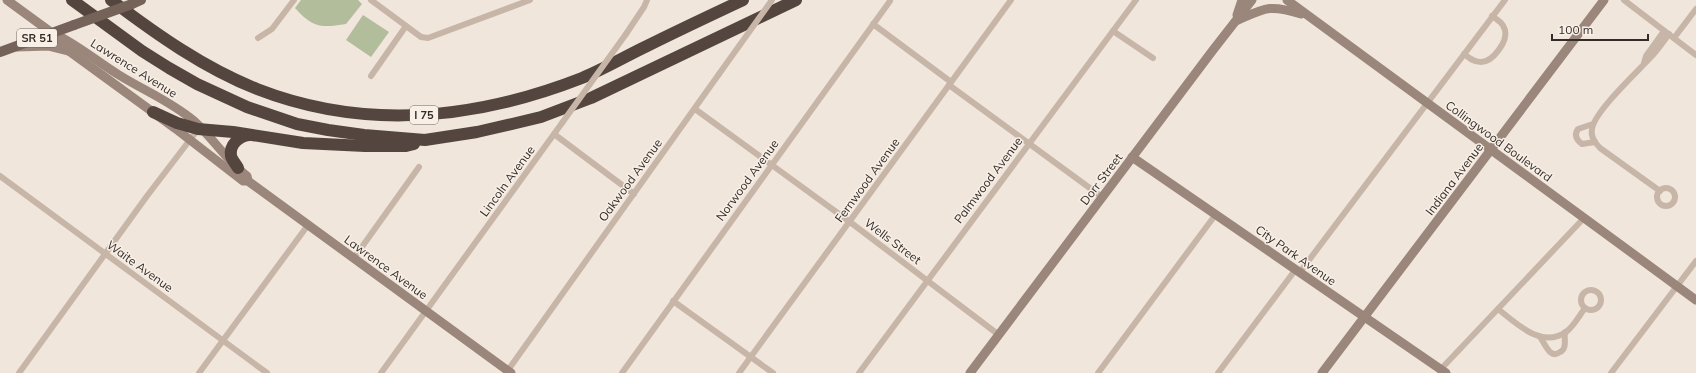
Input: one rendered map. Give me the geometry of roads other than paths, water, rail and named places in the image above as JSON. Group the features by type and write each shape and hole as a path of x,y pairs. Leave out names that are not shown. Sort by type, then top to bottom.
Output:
{"highway":[{"name":"I 75","path":"72,0 142,51 169,68 197,84 247,107 297,124 328,130 364,135 425,140 462,135 541,117 591,98 796,0"},
{"name":"I 75","path":"111,0 154,33 198,60 257,89 338,111 387,116 428,115 490,107 517,100 584,77 743,0"},
{"path":"654,42 725,0"},
{"path":"153,112 177,123 200,129 303,143 406,146 425,140"},
{"path":"238,168 231,156 233,146 240,137 253,135"}],"main road":[{"name":"SR 51","path":"0,52 136,2"}],"street":[{"name":"Lawrence Avenue","path":"7,0 52,33 69,51 153,112 243,181 248,181 508,372"},
{"path":"258,38 272,29 294,0"},
{"path":"371,0 406,26 424,37 530,0"},
{"name":"Lincoln Avenue","path":"382,373 626,34 647,0"},
{"name":"Oakwood Avenue","path":"508,372 772,0"},
{"name":"Fernwood Avenue","path":"739,373 1011,0"},
{"name":"Palmwood Avenue","path":"859,373 1136,0"},
{"path":"1234,22 1242,0"},
{"name":"Dorr Street","path":"970,373 1252,0"},
{"name":"Collingwood Boulevard","path":"1287,0 1696,300"},
{"path":"1218,373 1298,271 1505,0"},
{"name":"Indiana Avenue","path":"1322,373 1604,0"},
{"path":"1624,0 1696,55"},
{"name":"Norwood Avenue","path":"622,373 890,1"},
{"path":"1234,22 1264,9 1274,8 1288,10 1307,16"},
{"path":"1660,191 1595,142 1591,130 1593,124 1607,104 1643,64 1646,56 1696,9"},
{"path":"1464,54 1473,60 1480,62 1490,59 1496,52 1504,39 1506,32 1503,25 1492,16"},
{"path":"873,24 1102,198"},
{"path":"371,76 406,26"},
{"path":"1113,31 1153,58"},
{"name":"Lawrence Avenue","path":"52,33 73,43 117,74 182,112 238,168 248,176 248,181"},
{"path":"14,47 52,46 69,51"},
{"name":"Wells Street","path":"695,109 850,222 999,335"},
{"path":"1593,124 1578,129 1576,139 1582,144 1595,142"},
{"path":"19,373 147,196 200,129"},
{"path":"554,134 634,194"},
{"name":"City Park Avenue","path":"1132,157 1443,371"},
{"path":"354,258 419,166"},
{"name":"Waite Avenue","path":"0,176 267,373"},
{"path":"1098,373 1216,214"},
{"path":"1443,371 1498,309 1584,218"},
{"path":"199,373 308,225"},
{"path":"1611,373 1696,261"},
{"path":"673,301 772,373"},
{"path":"1540,337 1551,353 1556,354 1561,352 1564,348 1564,338 1566,332 1585,308"},
{"path":"1498,309 1525,330 1540,337 1553,337 1566,332"}]}
